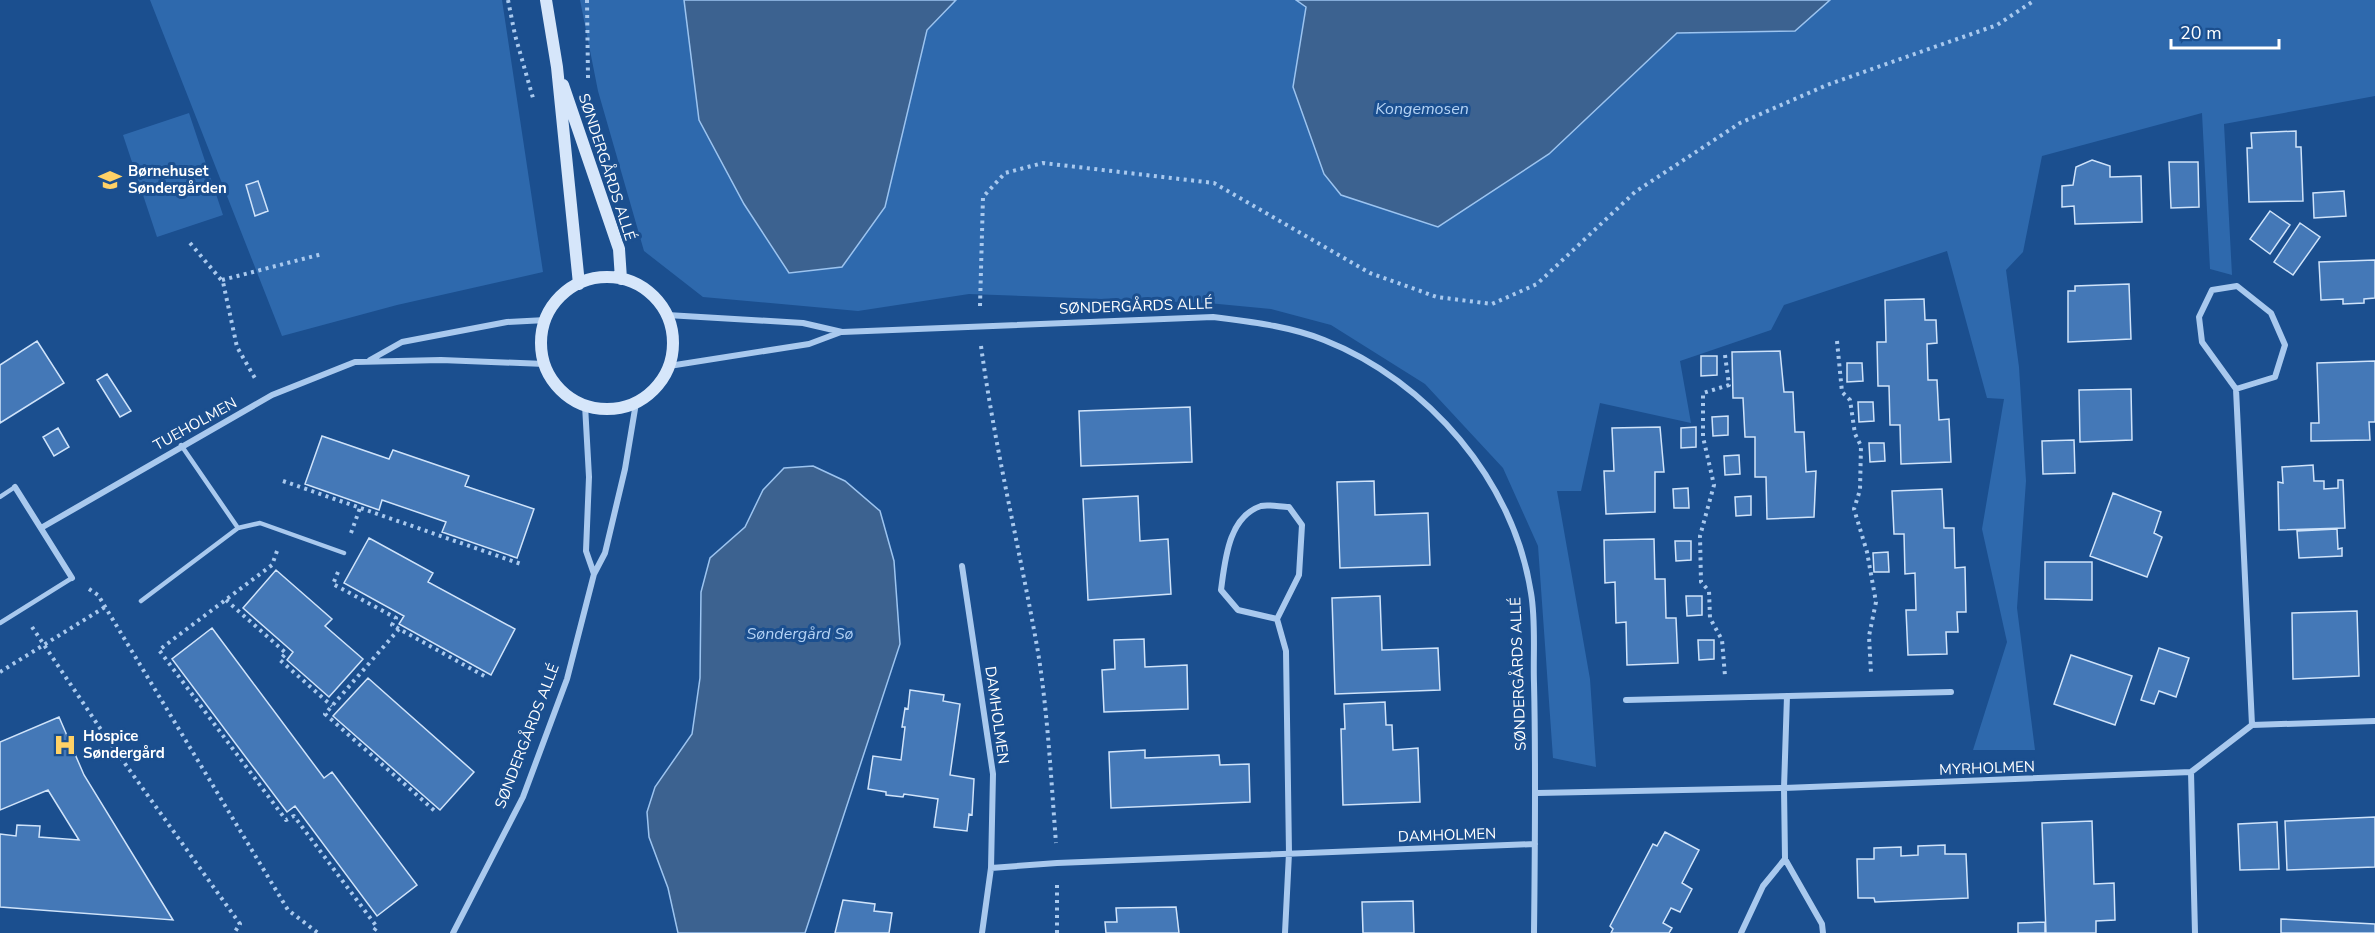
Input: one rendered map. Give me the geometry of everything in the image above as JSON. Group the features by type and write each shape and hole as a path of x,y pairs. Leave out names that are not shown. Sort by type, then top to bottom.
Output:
{"street":[{"name":"SØNDERGÅRDS ALLÉ","path":"546,0 557,67 579,284"},
{"name":"SØNDERGÅRDS ALLÉ","path":"557,67 619,249 621,279"},
{"path":"600,278 621,279 645,290 658,301 667,315 673,335 669,366 659,385 636,403 607,409 585,405 560,389 545,364 542,346 546,320 562,296 579,284 600,278"},
{"path":"2236,389 2275,377 2285,345 2271,313 2236,286 2212,290 2199,317 2202,342 2236,389 2252,726"},
{"name":"SØNDERGÅRDS ALLÉ","path":"667,315 803,323 842,332 1213,317 1269,324 1324,340 1375,365 1421,399 1467,449 1493,486 1516,538 1531,593 1537,793 1534,933"},
{"name":"TUEHOLMEN","path":"369,360 402,342 507,322 546,320"},
{"name":"SØNDERGÅRDS ALLÉ","path":"669,366 809,344 842,332"},
{"name":"TUEHOLMEN","path":"41,528 181,445 267,398 355,362 369,360 545,364"},
{"name":"SØNDERGÅRDS ALLÉ","path":"453,933 523,797 567,679 594,574 607,543 625,470 636,403"},
{"name":"SØNDERGÅRDS ALLÉ","path":"585,405 588,477 586,551 594,574"},
{"path":"15,487 72,578"},
{"path":"1277,619 1238,610 1221,590 1227,549 1242,517 1262,505 1289,507 1302,525 1299,575 1277,619 1286,651 1289,853 1285,933"},
{"name":"DAMHOLMEN","path":"962,566 993,774 991,868 982,933"},
{"path":"1626,700 1952,692"},
{"path":"1787,696 1784,788 1785,860 1822,924 1823,933"},
{"path":"2195,933 2191,772 2252,726 2375,721"},
{"name":"MYRHOLMEN","path":"1537,793 1784,788 2191,772"},
{"name":"DAMHOLMEN","path":"991,868 1057,863 1535,843"},
{"path":"1741,933 1763,886 1785,860"}],"lane":[{"path":"181,445 238,528"},
{"path":"0,497 15,487"},
{"path":"141,601 238,528 260,523 344,553"},
{"path":"0,622 72,578"}],"path":[{"path":"1057,933 1057,863 1050,763 1038,653 991,417 979,327 983,197 1005,172 1043,163 1214,183 1370,273 1437,297 1492,304 1537,284 1635,192 1740,123 1827,85 1997,25 2035,0"},
{"path":"190,243 222,280 237,347 267,398"},
{"path":"222,280 322,254"},
{"path":"1838,341 1842,392 1850,400 1856,434 1861,446 1860,490 1854,509 1867,552 1876,602 1869,636 1872,694"},
{"path":"1725,355 1729,385 1703,393 1703,437 1714,485 1700,536 1701,582 1709,591 1710,618 1722,640 1727,697"},
{"path":"283,481 521,564"},
{"path":"360,508 333,584 396,618 392,625 486,677"},
{"path":"284,532 272,565 159,650 286,820 294,816 377,927 372,933"},
{"path":"72,578 98,595 288,910 318,933"},
{"path":"226,600 286,653 280,660 332,706"},
{"path":"0,672 105,607"},
{"path":"20,610 108,740 240,924 234,933"},
{"path":"399,629 325,714 436,812"}],"shaded area":[{"path":"150,0 502,0 543,272 397,305 282,336"},
{"path":"580,0 684,0 699,120 885,207 927,30 956,0 1296,0 1306,6 1293,87 1549,154 1677,33 1795,31 1830,0 2375,0 2375,96 2224,124 2232,275 2210,269 2202,113 2042,156 2023,252 2006,270 2019,367 2026,481 2017,608 2035,750 1973,750 2007,642 1982,529 2004,399 1987,398 1947,251 1784,305 1771,330 1680,361 1691,423 1600,403 1581,491 1557,491 1590,679 1596,767 1553,758 1538,546 1503,468 1425,384 1331,325 1271,309 1208,303 969,294 858,311 703,297 644,251 598,91"},
{"path":"189,113 223,215 157,237 123,135"}],"water":[{"path":"684,0 956,0 927,30 885,207 842,267 789,273 744,204 699,120"},
{"name":"Kongemosen","path":"1296,0 1830,0 1795,31 1677,33 1549,154 1438,227 1341,195 1324,174 1293,87 1306,7"},
{"name":"Søndergård Sø","path":"813,466 845,481 880,511 894,561 900,644 805,933 678,933 668,888 649,837 647,812 655,787 692,734 700,678 701,592 710,558 745,527 763,490 784,468"}],"building":[{"path":"2296,131 2296,147 2301,147 2303,201 2249,202 2247,148 2252,148 2251,133"},
{"path":"2092,160 2110,166 2110,177 2141,176 2142,222 2075,224 2074,206 2062,207 2062,186 2073,185 2076,167"},
{"path":"2169,162 2198,162 2199,207 2171,208"},
{"path":"258,181 268,211 255,216 246,185"},
{"path":"2344,191 2346,216 2314,218 2313,193"},
{"path":"2270,211 2290,225 2270,254 2250,239"},
{"path":"2300,223 2320,237 2293,275 2274,262"},
{"path":"2375,260 2375,298 2364,299 2364,303 2343,304 2343,299 2321,300 2319,262"},
{"path":"2129,284 2131,339 2068,342 2068,291 2075,291 2075,286"},
{"path":"1924,299 1925,320 1936,320 1937,343 1927,344 1928,380 1937,380 1939,420 1949,419 1951,462 1901,464 1900,425 1890,425 1889,386 1878,386 1877,342 1886,342 1885,300"},
{"path":"37,341 64,383 0,423 0,365"},
{"path":"1780,351 1784,392 1793,392 1795,432 1804,432 1806,472 1816,471 1814,517 1767,519 1766,477 1755,477 1755,437 1745,437 1743,398 1733,398 1732,352"},
{"path":"1701,356 1717,356 1717,375 1701,376"},
{"path":"2375,361 2375,422 2369,422 2370,440 2311,441 2311,423 2319,423 2317,363"},
{"path":"1847,363 1862,363 1863,381 1847,382"},
{"path":"107,374 131,411 120,417 97,380"},
{"path":"2131,389 2132,440 2080,442 2079,390"},
{"path":"1858,402 1873,402 1874,421 1859,422"},
{"path":"1190,407 1192,462 1081,466 1079,411"},
{"path":"1728,416 1728,435 1713,436 1712,417"},
{"path":"1660,427 1664,472 1655,472 1655,512 1606,514 1604,471 1614,471 1612,428"},
{"path":"1696,427 1696,447 1681,448 1681,428"},
{"path":"58,428 69,447 54,456 43,437"},
{"path":"322,436 389,459 393,450 469,476 465,486 534,509 517,558 442,532 446,522 382,500 379,510 305,484"},
{"path":"2074,440 2075,473 2043,474 2042,441"},
{"path":"1869,443 1884,443 1885,461 1870,462"},
{"path":"1739,455 1740,474 1725,475 1724,456"},
{"path":"2313,465 2314,481 2324,481 2324,489 2338,488 2338,480 2343,480 2345,528 2279,530 2278,482 2283,483 2282,467"},
{"path":"1374,481 1375,515 1428,513 1430,565 1340,568 1337,482"},
{"path":"1688,488 1689,508 1674,508 1673,489"},
{"path":"1942,489 1944,528 1954,528 1955,568 1965,567 1966,612 1957,612 1958,632 1946,632 1947,654 1908,655 1906,610 1916,610 1915,573 1905,574 1904,534 1894,534 1892,491"},
{"path":"2113,493 2161,512 2154,533 2162,537 2147,577 2090,556"},
{"path":"1138,496 1140,541 1168,539 1171,594 1088,600 1083,499"},
{"path":"1751,496 1751,515 1736,516 1735,497"},
{"path":"2337,529 2338,549 2342,548 2342,556 2299,558 2297,531"},
{"path":"369,538 433,573 428,582 515,629 491,675 399,624 404,616 344,583"},
{"path":"1654,539 1655,579 1665,579 1666,618 1676,618 1678,663 1627,665 1626,622 1616,623 1615,582 1605,583 1604,540"},
{"path":"1675,541 1691,541 1691,560 1676,561"},
{"path":"1888,552 1889,572 1874,572 1873,553"},
{"path":"2045,562 2092,562 2092,600 2045,599"},
{"path":"276,570 332,619 325,626 363,659 329,697 287,660 293,652 243,608"},
{"path":"1380,596 1382,650 1438,648 1440,690 1335,694 1332,598"},
{"path":"1686,596 1702,596 1702,615 1687,616"},
{"path":"2357,611 2359,676 2293,679 2292,613"},
{"path":"212,628 324,778 332,772 417,885 377,916 295,806 287,812 172,659"},
{"path":"1144,639 1145,667 1187,665 1188,709 1104,712 1102,670 1115,669 1114,640"},
{"path":"1698,640 1714,640 1714,659 1699,660"},
{"path":"2159,648 2189,658 2176,697 2159,691 2154,704 2141,700"},
{"path":"2071,655 2132,676 2115,725 2054,704"},
{"path":"368,678 474,772 440,810 333,716"},
{"path":"910,690 944,695 943,701 960,704 950,775 974,779 972,815 969,814 967,831 934,827 938,799 904,794 903,797 886,795 886,792 868,789 873,756 901,760 905,727 902,727 905,708 908,709"},
{"path":"1385,702 1386,725 1392,725 1393,750 1418,748 1420,802 1343,805 1341,729 1345,729 1344,704"},
{"path":"59,717 84,775 173,920 0,907 0,834 16,836 17,825 40,826 39,837 79,840 48,790 0,810 0,742"},
{"path":"1145,750 1145,758 1219,755 1220,765 1249,764 1250,802 1111,808 1109,752"},
{"path":"2375,817 2375,867 2287,870 2285,821"},
{"path":"2092,821 2094,884 2114,883 2115,920 2096,921 2096,933 2046,933 2042,823"},
{"path":"2277,822 2279,869 2240,870 2238,824"},
{"path":"1665,832 1699,850 1682,883 1692,889 1680,912 1671,908 1663,923 1672,928 1669,933 1611,933 1613,929 1610,926 1653,844 1657,846"},
{"path":"1945,845 1945,854 1966,854 1968,898 1875,902 1874,898 1858,898 1857,859 1874,859 1874,848 1901,847 1901,856 1918,855 1918,846"},
{"path":"843,900 875,904 874,911 892,913 889,933 835,933"},
{"path":"1413,901 1414,933 1363,933 1362,902"},
{"path":"1176,907 1179,933 1106,933 1105,922 1117,922 1116,908"},
{"path":"2281,919 2375,924 2375,933 2281,933"},
{"path":"2045,922 2045,933 2018,933 2018,923"}],"place":[{"name":"Børnehuset Søndergården","path":"110,180"},
{"name":"Hospice Søndergård","path":"65,745"}]}
